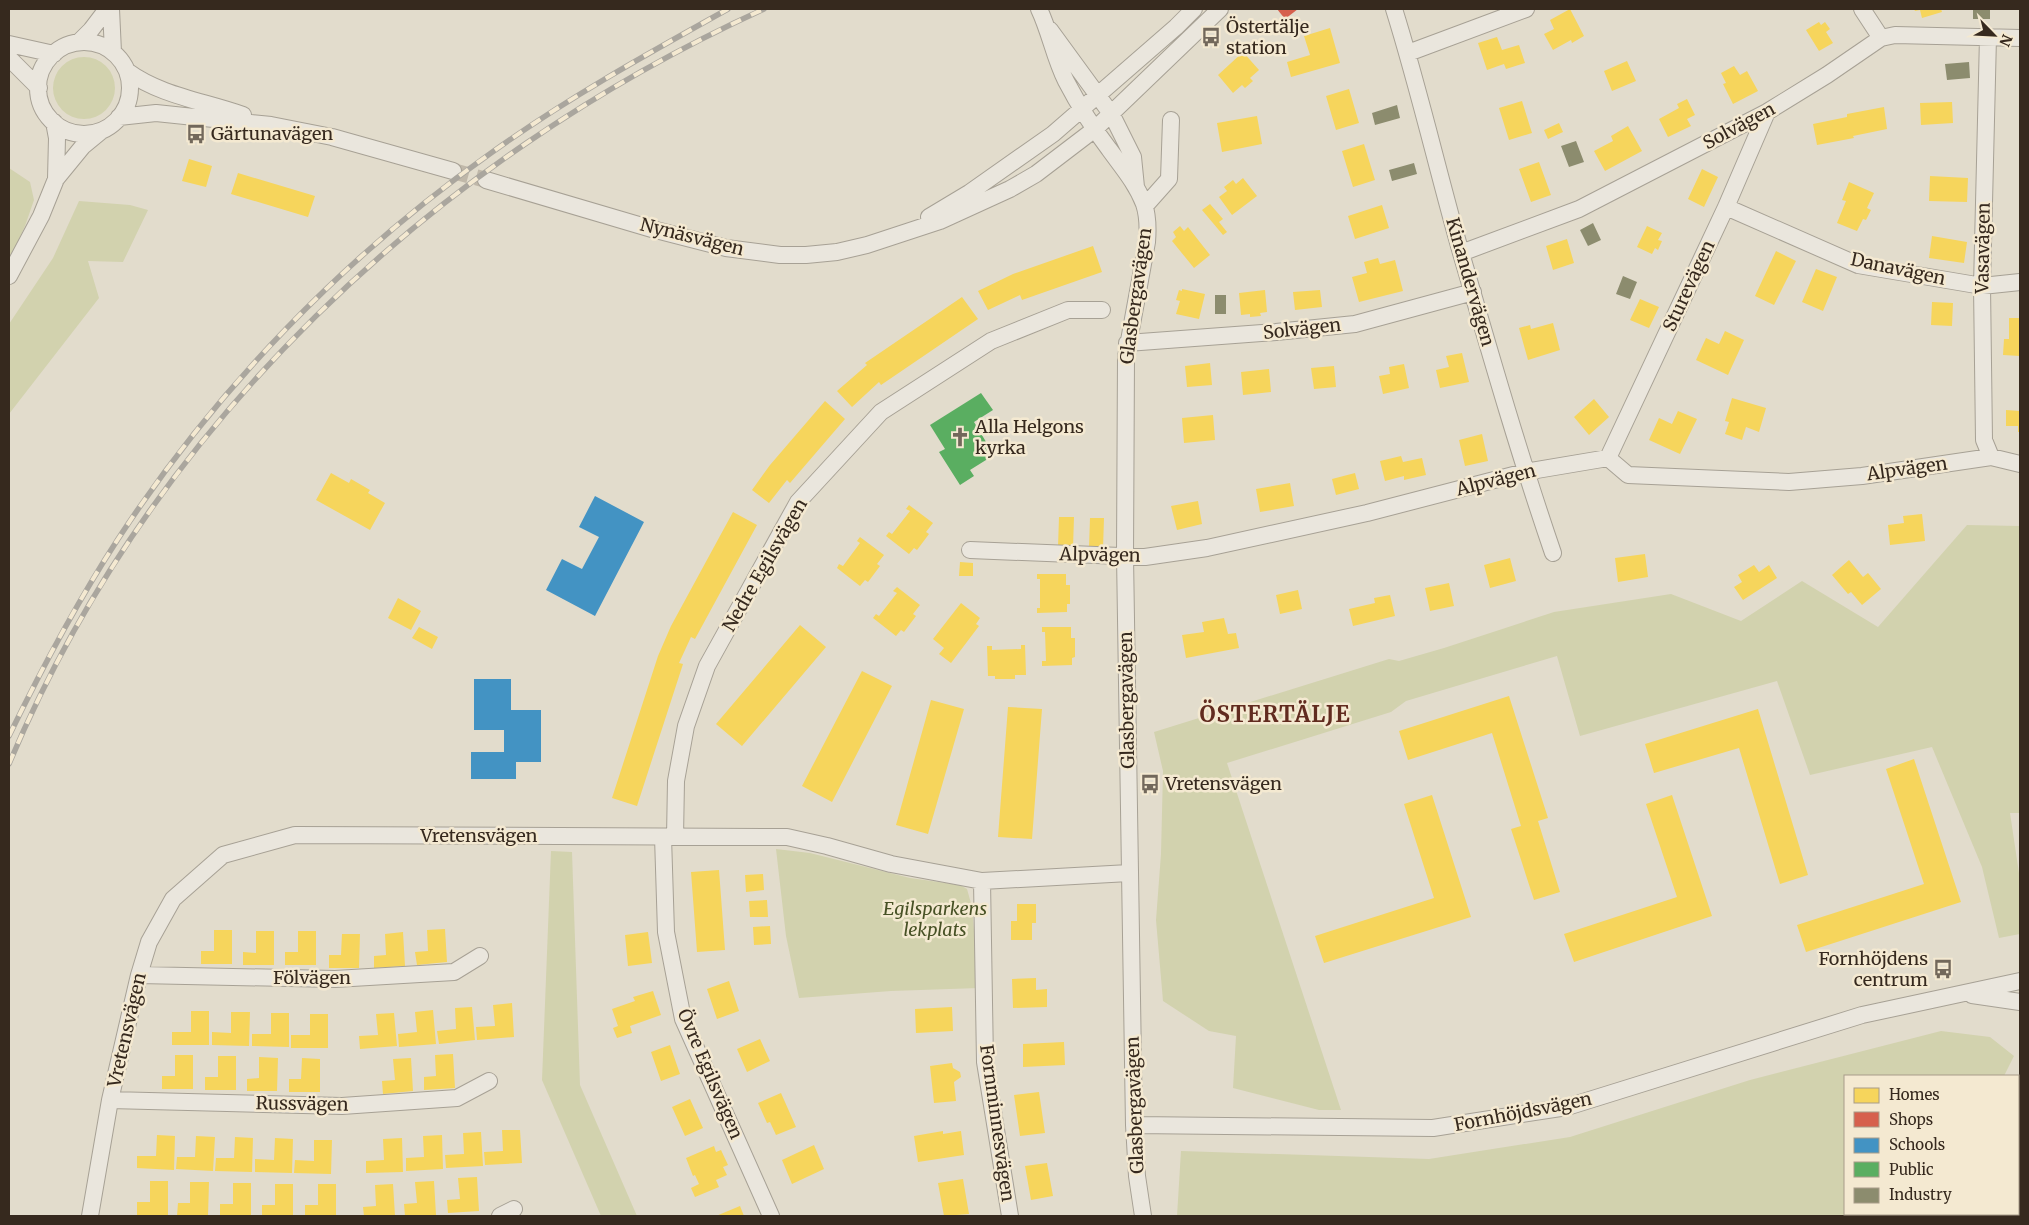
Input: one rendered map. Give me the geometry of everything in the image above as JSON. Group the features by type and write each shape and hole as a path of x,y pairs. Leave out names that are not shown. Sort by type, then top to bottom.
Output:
{"street":[{"path":"78,42 91,30 106,9"},
{"path":"111,9 112,52"},
{"path":"1039,9 1046,24 1098,94"},
{"name":"Nynäsvägen","path":"902,233 969,193 1053,134 1176,27 1194,9"},
{"name":"Nynäsvägen","path":"486,180 652,229 726,248 753,252 806,255 838,252 867,245 940,221 1010,189 1044,168 1112,115 1220,9"},
{"name":"Kinandervägen","path":"1394,9 1408,53 1461,253 1474,292 1525,472 1553,553"},
{"path":"1408,53 1526,9"},
{"path":"1862,9 1881,38"},
{"path":"1046,24 1053,54 1066,82 1082,108"},
{"name":"Solvägen","path":"1461,253 1580,209 1767,112 1828,75 1881,38 1895,35 2020,38"},
{"name":"Vasavägen","path":"1988,37 1982,286 1984,440 1991,457"},
{"path":"102,130 92,133 77,133 62,128 54,122 43,106 38,88 40,75 45,64 54,54 69,44 91,42 102,46 112,52 127,71 160,90 214,105 271,125"},
{"path":"9,44 54,54"},
{"path":"9,58 38,88"},
{"path":"119,118 128,100 130,90 127,71"},
{"name":"Glasbergavägen","path":"1098,94 1112,115 1133,157 1136,187"},
{"name":"Glasbergavägen","path":"1082,108 1136,187 1145,206 1148,242 1128,343 1125,556 1134,1125 1137,1176 1143,1216"},
{"name":"Sturevägen","path":"1608,458 1726,207 1767,112"},
{"path":"9,276 41,216 56,179 83,146 119,118 156,113 271,125 332,137 453,170"},
{"path":"1145,206 1169,179 1171,120"},
{"path":"54,122 57,138 56,179"},
{"name":"Danavägen","path":"1726,207 1858,265 1982,286 2020,282"},
{"name":"Solvägen","path":"1128,343 1354,324 1474,292"},
{"name":"Nedre Egilsvägen","path":"669,837 676,781 686,726 707,666 798,502 881,412 991,341 1068,310 1102,310"},
{"name":"Alpvägen","path":"970,550 1145,557 1207,548 1367,513 1525,472 1608,458 1628,475 1789,482 1862,476 1991,457 2020,464"},
{"name":"Vretensvägen","path":"90,1216 110,1100 139,975 149,942 173,899 223,855 295,835 787,837 891,864 982,881 1129,873"},
{"name":"Övre Egilsvägen","path":"669,837 666,932 683,1019 771,1216"},
{"name":"Fornminnesvägen","path":"982,881 985,1062 1010,1216"},
{"name":"Fölvägen","path":"139,975 335,979 454,972 480,956"},
{"name":"Fornhöjdsvägen","path":"1134,1125 1433,1128 1567,1107 1862,1015 2020,980"},
{"name":"Fornhöjdsvägen","path":"1957,993 2020,1002"},
{"name":"Russvägen","path":"110,1100 342,1106 457,1098 489,1082"}],"green space":[{"path":"84,57 101,62 106,66 110,71 115,88 110,105 106,110 101,114 84,119 67,114 62,110 58,105 53,88 58,71 62,66 67,62"},
{"path":"9,168 30,182 34,200 25,226 9,261"},
{"path":"79,201 130,205 148,210 123,262 88,261 99,298 9,414 9,324 53,258"},
{"path":"1967,525 2020,526 2020,813 2010,813 2020,880 2020,934 1999,938 1982,867 1932,747 1810,775 1777,681 1580,736 1557,656 1406,701 1391,712 1227,763 1341,1110 1319,1110 1233,1088 1236,1036 1209,1031 1163,1001 1156,920 1161,854 1163,771 1154,732 1389,659 1399,661 1444,648 1554,612 1671,594 1741,621 1802,581 1878,627"},
{"name":"Egilsparkens lekplats","path":"776,849 810,853 910,878 960,885 967,889 972,907 979,988 891,991 799,998 786,936"},
{"path":"551,851 572,852 580,1085 637,1216 601,1216 542,1080"},
{"path":"1941,1031 1990,1037 2014,1056 2004,1075 1844,1075 1844,1215 1941,1216 1177,1216 1181,1151 1429,1159 1570,1137 1750,1080"}],"building: Homes":[{"path":"1570,9 1584,36 1572,43 1571,40 1553,50 1544,34 1554,29 1550,20"},
{"path":"1914,9 1941,9 1942,12 1922,18 1920,10 1915,11"},
{"path":"1819,22 1821,25 1825,22 1830,29 1826,32 1833,43 1819,51 1806,30"},
{"path":"1330,28 1340,63 1291,77 1287,62 1310,55 1304,36"},
{"path":"1497,37 1502,50 1519,45 1525,63 1506,69 1504,64 1487,70 1478,43"},
{"path":"1243,52 1259,70 1250,78 1253,81 1245,88 1242,85 1233,93 1218,75"},
{"path":"1627,61 1636,81 1612,91 1604,71"},
{"path":"1734,66 1740,75 1747,71 1758,91 1733,104 1723,84 1726,83 1721,73"},
{"path":"1349,89 1359,123 1336,130 1326,96"},
{"path":"1687,99 1695,115 1687,119 1691,126 1668,137 1659,119 1679,108 1677,104"},
{"path":"1522,101 1532,133 1509,140 1499,108"},
{"path":"1952,102 1953,123 1921,125 1920,103"},
{"path":"1884,107 1887,129 1817,145 1813,124 1847,117 1847,114"},
{"path":"1257,116 1262,144 1222,152 1217,123"},
{"path":"1559,123 1563,132 1548,139 1544,130"},
{"path":"1628,126 1642,151 1605,171 1594,151 1613,141 1611,136"},
{"path":"1364,144 1375,180 1353,187 1342,151"},
{"path":"189,159 212,166 206,187 182,181"},
{"path":"1539,162 1551,195 1531,202 1519,169"},
{"path":"1702,169 1718,177 1704,207 1688,199"},
{"path":"238,173 315,196 308,217 231,194"},
{"path":"1930,176 1968,178 1967,202 1929,201"},
{"path":"1243,178 1257,196 1232,215 1219,197 1227,191 1224,187 1233,180 1236,184"},
{"path":"1849,182 1874,193 1867,208 1871,210 1866,220 1863,219 1857,231 1837,223 1846,201 1842,200"},
{"path":"1210,204 1223,219 1219,222 1227,232 1223,235 1202,210"},
{"path":"1382,205 1389,228 1355,239 1348,216"},
{"path":"1180,226 1184,231 1188,227 1210,255 1194,268 1172,241 1176,237 1173,232"},
{"path":"1647,226 1662,233 1658,240 1662,241 1658,250 1655,248 1652,254 1637,247"},
{"path":"1932,236 1967,242 1964,263 1929,258"},
{"path":"1567,239 1574,263 1553,270 1546,246"},
{"path":"1093,246 1102,272 1022,300 1020,295 988,310 978,291 1013,274"},
{"path":"1776,251 1796,261 1774,305 1755,296"},
{"path":"1378,258 1380,264 1395,260 1403,291 1359,302 1352,277 1367,273 1364,262"},
{"path":"1816,269 1837,277 1823,311 1802,302"},
{"path":"1182,289 1205,294 1199,319 1176,314 1180,301 1176,300 1179,290 1182,291"},
{"path":"1265,290 1267,312 1260,313 1261,316 1250,317 1250,314 1241,315 1239,293"},
{"path":"1320,290 1322,307 1295,310 1293,292"},
{"path":"962,297 978,319 881,385 879,382 852,407 837,391 867,365 865,363"},
{"path":"1640,299 1659,307 1649,328 1630,320"},
{"path":"1932,302 1953,303 1952,326 1931,325"},
{"path":"2009,318 2020,318 2020,356 2003,355 2004,339 2009,339"},
{"path":"1553,323 1560,350 1528,360 1519,328 1530,325 1531,329"},
{"path":"1725,331 1744,340 1728,375 1696,360 1706,338 1719,344"},
{"path":"1462,353 1469,382 1440,388 1436,370 1449,367 1446,356"},
{"path":"1210,363 1212,385 1187,387 1185,366"},
{"path":"1404,364 1409,388 1383,394 1379,376 1390,374 1389,367"},
{"path":"1334,366 1336,387 1314,389 1311,368"},
{"path":"1269,369 1271,392 1243,395 1241,372"},
{"path":"1732,398 1766,408 1759,432 1746,427 1742,440 1725,434 1729,422 1725,421"},
{"path":"1594,399 1609,417 1589,435 1574,417"},
{"path":"825,401 845,419 790,483 787,480 769,503 752,490 770,465"},
{"path":"2006,410 2020,411 2020,432 2018,432 2018,426 2006,426"},
{"path":"1678,411 1697,419 1680,454 1649,440 1659,418 1672,424"},
{"path":"1213,415 1215,440 1184,443 1182,418"},
{"path":"1482,434 1488,461 1465,466 1459,440"},
{"path":"1401,456 1403,462 1422,458 1426,475 1404,480 1404,476 1385,481 1380,461"},
{"path":"331,473 349,483 351,479 370,490 368,493 385,503 370,530 316,500"},
{"path":"1355,473 1359,489 1336,495 1332,479"},
{"path":"1290,483 1294,506 1260,512 1256,489"},
{"path":"1198,501 1202,524 1177,530 1171,506"},
{"path":"909,505 933,523 926,532 929,534 917,550 914,548 909,554 886,536 889,532 892,534 910,511 906,509"},
{"path":"733,512 757,525 695,639 691,637 679,663 683,664 637,806 612,798 658,656 671,626"},
{"path":"1922,514 1925,541 1890,545 1888,525 1904,523 1903,516"},
{"path":"1059,517 1074,517 1073,548 1058,547"},
{"path":"1090,518 1104,518 1103,549 1089,548"},
{"path":"860,537 884,555 877,564 880,566 868,582 865,580 860,586 837,568 839,564 843,566 860,543 857,541"},
{"path":"1645,554 1648,577 1618,582 1615,558"},
{"path":"1510,558 1516,581 1490,588 1484,565"},
{"path":"1849,560 1863,577 1868,573 1881,589 1862,605 1851,592 1848,594 1832,575"},
{"path":"960,562 973,563 973,576 959,576"},
{"path":"1754,565 1759,572 1769,565 1777,578 1743,600 1734,587 1742,582 1738,575"},
{"path":"1037,574 1066,574 1066,585 1070,585 1070,604 1067,604 1067,612 1037,613 1037,608 1040,608 1040,579 1037,579"},
{"path":"1449,583 1454,606 1430,611 1425,588"},
{"path":"897,587 920,605 913,614 916,616 904,632 901,630 896,636 873,618 876,614 879,616 897,593 893,591"},
{"path":"1298,590 1302,609 1280,614 1276,595"},
{"path":"1390,595 1395,616 1353,626 1349,609 1375,603 1374,598"},
{"path":"398,598 421,611 411,630 388,618"},
{"path":"961,603 980,618 976,624 979,626 951,663 939,654 944,648 933,639"},
{"path":"1224,618 1228,634 1236,633 1239,648 1186,658 1182,635 1204,632 1202,622"},
{"path":"800,625 826,647 742,746 716,724"},
{"path":"419,627 438,637 432,649 412,638"},
{"path":"1042,627 1071,627 1071,638 1075,638 1075,657 1072,658 1072,665 1042,666 1042,661 1046,661 1045,632 1042,632"},
{"path":"1021,645 1025,645 1026,675 1015,675 1015,679 995,679 995,676 988,676 987,646 992,646 992,650 1021,649"},
{"path":"862,671 892,686 832,802 802,786"},
{"path":"1509,696 1548,818 1538,821 1560,892 1534,900 1511,829 1521,826 1492,733 1408,760 1399,731"},
{"path":"931,700 964,709 928,834 896,825"},
{"path":"1008,707 1042,709 1032,839 998,837"},
{"path":"1758,709 1808,875 1780,884 1739,748 1654,773 1645,744"},
{"path":"1914,759 1961,902 1806,952 1797,925 1924,884 1886,769"},
{"path":"1432,795 1471,917 1324,963 1315,936 1434,898 1404,804"},
{"path":"1672,795 1712,916 1574,962 1564,934 1677,897 1646,804"},
{"path":"719,870 725,950 697,952 691,872"},
{"path":"763,874 764,890 746,892 745,875"},
{"path":"767,900 768,917 750,917 749,901"},
{"path":"1017,904 1036,904 1036,923 1032,923 1032,940 1011,940 1011,921 1017,921"},
{"path":"770,926 771,944 754,945 753,927"},
{"path":"445,929 447,962 417,965 415,952 428,951 427,930"},
{"path":"214,930 232,930 232,964 201,964 201,951 214,951"},
{"path":"256,931 274,931 274,965 243,965 243,952 256,953"},
{"path":"298,931 316,931 316,965 285,965 285,952 298,952"},
{"path":"403,932 405,966 374,968 374,956 386,955 385,934"},
{"path":"648,932 652,963 628,966 625,935"},
{"path":"342,934 360,934 359,968 329,968 329,955 341,955"},
{"path":"1036,978 1036,990 1047,989 1047,1007 1013,1008 1012,979"},
{"path":"729,981 739,1011 717,1019 707,989"},
{"path":"653,991 661,1015 630,1026 632,1033 617,1038 613,1028 618,1026 612,1009 635,1001 633,997"},
{"path":"512,1003 514,1037 477,1040 476,1027 495,1026 493,1005"},
{"path":"472,1007 475,1040 439,1044 437,1031 456,1029 455,1008"},
{"path":"952,1007 953,1031 916,1033 915,1009"},
{"path":"433,1010 436,1044 399,1047 398,1034 417,1032 415,1012"},
{"path":"191,1011 209,1011 209,1045 172,1045 172,1032 191,1032"},
{"path":"231,1012 250,1012 249,1046 212,1045 212,1032 231,1033"},
{"path":"271,1013 289,1013 289,1047 252,1046 252,1034 271,1034"},
{"path":"394,1013 397,1046 360,1049 359,1036 378,1035 376,1014"},
{"path":"310,1014 328,1014 328,1048 291,1048 291,1035 310,1035"},
{"path":"760,1039 770,1061 747,1072 737,1049"},
{"path":"1064,1042 1065,1065 1023,1067 1023,1044"},
{"path":"670,1045 680,1074 661,1081 651,1052"},
{"path":"453,1054 455,1088 424,1090 424,1077 436,1076 435,1055"},
{"path":"175,1055 193,1055 193,1089 162,1089 162,1076 175,1076"},
{"path":"218,1056 236,1056 236,1090 205,1090 205,1077 218,1077"},
{"path":"259,1057 278,1058 277,1091 247,1091 247,1079 259,1078"},
{"path":"302,1058 320,1059 320,1092 289,1092 289,1079 301,1079"},
{"path":"411,1058 413,1091 383,1094 382,1081 395,1080 393,1059"},
{"path":"952,1063 953,1068 960,1072 961,1077 954,1082 956,1101 934,1103 930,1066"},
{"path":"1039,1092 1045,1133 1020,1136 1014,1095"},
{"path":"781,1093 796,1127 776,1135 770,1122 767,1123 758,1103"},
{"path":"690,1099 703,1128 685,1136 672,1107"},
{"path":"502,1130 520,1130 522,1163 485,1165 484,1152 503,1151"},
{"path":"943,1131 943,1134 961,1131 964,1155 918,1162 914,1136"},
{"path":"481,1132 483,1166 446,1168 445,1155 464,1154 463,1133"},
{"path":"157,1135 175,1136 174,1170 137,1168 137,1156 156,1156"},
{"path":"442,1135 443,1169 406,1171 406,1158 424,1157 423,1136"},
{"path":"196,1136 215,1137 213,1171 176,1169 177,1157 195,1157"},
{"path":"235,1137 253,1138 252,1172 215,1171 216,1158 234,1158"},
{"path":"275,1138 293,1139 292,1173 255,1172 255,1159 274,1160"},
{"path":"402,1138 403,1172 366,1173 366,1161 384,1160 383,1139"},
{"path":"314,1140 332,1140 331,1174 294,1173 295,1160 314,1161"},
{"path":"814,1145 824,1169 792,1184 782,1160"},
{"path":"714,1146 716,1152 721,1150 728,1165 723,1167 727,1175 716,1180 719,1187 695,1197 691,1188 699,1184 695,1175 693,1176 686,1158"},
{"path":"1047,1163 1053,1196 1031,1200 1025,1166"},
{"path":"477,1177 479,1211 448,1213 447,1200 460,1199 458,1178"},
{"path":"963,1179 969,1214 944,1216 938,1183"},
{"path":"150,1181 168,1181 168,1215 137,1215 137,1202 150,1202"},
{"path":"434,1181 436,1215 405,1216 404,1204 417,1203 415,1182"},
{"path":"190,1182 209,1182 208,1216 177,1216 178,1203 190,1203"},
{"path":"233,1183 251,1183 251,1216 220,1216 220,1204 233,1204"},
{"path":"275,1184 293,1184 293,1216 262,1216 262,1205 275,1205"},
{"path":"318,1184 336,1184 336,1216 305,1216 305,1205 318,1205"},
{"path":"393,1184 395,1216 364,1216 363,1207 376,1206 375,1185"},
{"path":"740,1206 744,1216 716,1216"}],"building: Shops":[{"path":"1277,9 1298,9 1285,19"}],"building: Schools":[{"path":"595,496 644,522 595,616 546,590 562,559 582,569 599,537 579,527"},
{"path":"474,679 511,679 511,710 541,710 541,762 516,762 516,779 471,779 471,752 504,752 504,730 474,730"}],"building: Public":[{"name":"Alla Helgons kyrka","path":"981,393 993,410 974,422 994,455 970,470 974,476 960,485 939,452 945,449 930,425"}],"building: Industry":[{"path":"1973,9 1990,9 1990,19 1973,19"},
{"path":"1969,62 1970,78 1947,80 1945,64"},
{"path":"1397,105 1400,118 1375,125 1372,113"},
{"path":"1576,141 1584,162 1569,167 1561,146"},
{"path":"1414,163 1417,174 1392,181 1389,170"},
{"path":"1593,223 1601,240 1588,246 1580,230"},
{"path":"1623,276 1637,282 1630,299 1616,294"},
{"path":"1215,295 1226,295 1226,314 1215,314"}],"tunnel":[{"path":"453,171 486,180"}],"railway":[{"path":"9,736 34,685 88,587 118,539 156,484 197,430 286,328 385,236 437,193 491,153 548,114 637,60 728,9"},
{"path":"9,764 69,641 140,525 223,416 316,316 417,225 526,143 642,71 764,9"}],"place":[{"name":"Östertälje station","path":"1211,37"},
{"name":"Gärtunavägen","path":"196,134"},
{"name":"Alla Helgons kyrka","path":"960,437"},
{"name":"Vretensvägen","path":"1150,784"},
{"name":"Fornhöjdens centrum","path":"1943,969"}],"district":[{"name":"ÖSTERTÄLJE","path":"1275,714"}]}
